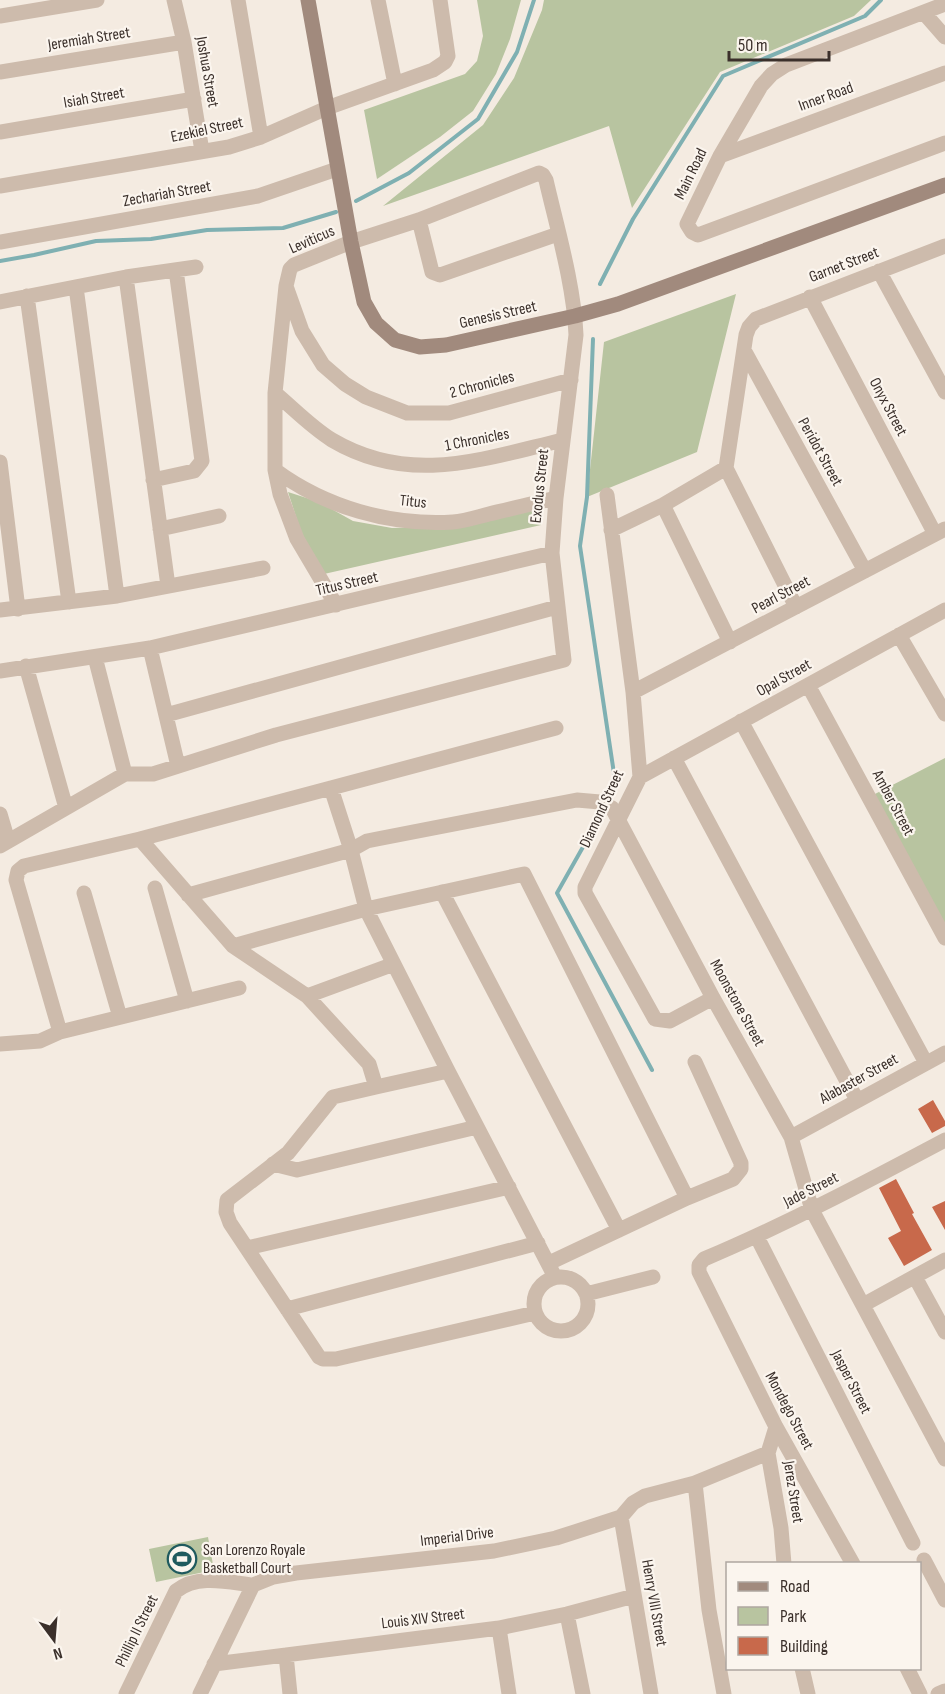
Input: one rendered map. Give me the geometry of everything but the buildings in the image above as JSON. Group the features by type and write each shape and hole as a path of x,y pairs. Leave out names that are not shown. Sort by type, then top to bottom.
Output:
{"street":[{"path":"0,16 98,0"},
{"name":"Joshua Street","path":"174,0 184,42 202,151"},
{"path":"237,0 261,137"},
{"name":"Genesis Street","path":"308,0 351,242 364,302 376,323 395,340 420,347 447,345 618,304 945,185"},
{"path":"378,0 395,84"},
{"name":"Ezekiel Street","path":"0,186 229,147 261,137 327,108 433,70 445,62 448,49 440,0"},
{"name":"Main Road","path":"945,4 786,64 772,74 762,86 720,156 687,224 692,232 698,235 945,143"},
{"path":"924,13 945,37"},
{"name":"Jeremiah Street","path":"0,72 184,42"},
{"name":"Inner Road","path":"720,156 945,73"},
{"name":"Isiah Street","path":"0,132 194,99"},
{"name":"Zechariah Street","path":"0,242 258,196 338,169"},
{"name":"Leviticus","path":"336,605 297,538 280,494 275,470 275,393 286,286 290,269 294,265 351,242 419,220 539,173 546,180 575,316"},
{"path":"419,220 432,272 440,275 558,234"},
{"name":"Garnet Street","path":"744,350 749,327 756,319 945,246"},
{"path":"0,302 126,277 196,267"},
{"path":"153,480 194,471 202,460 176,270"},
{"path":"879,271 945,392"},
{"path":"126,277 168,586"},
{"name":"2 Chronicles","path":"286,286 302,331 322,365 345,384 366,397 407,414 449,413 571,380"},
{"path":"76,287 117,596"},
{"path":"27,296 69,602"},
{"name":"Onyx Street","path":"810,297 940,531"},
{"name":"Exodus Street","path":"178,766 276,735 564,660 552,553 556,498 576,335 575,316"},
{"path":"744,350 726,468 796,607"},
{"name":"Peridot Street","path":"744,350 865,571"},
{"name":"1 Chronicles","path":"275,393 329,438 370,458 396,464 420,466 464,464 563,440"},
{"path":"0,462 18,609"},
{"path":"611,530 663,505 726,468"},
{"name":"Titus","path":"275,470 296,485 324,500 376,516 419,522 455,522 556,498"},
{"name":"Diamond Street","path":"607,495 633,692 640,777 585,887 588,900 655,1019 670,1021 713,998"},
{"path":"663,505 730,642"},
{"path":"160,529 219,516"},
{"name":"Pearl Street","path":"633,692 940,531"},
{"name":"Titus Street","path":"0,671 150,648 552,553"},
{"path":"0,610 117,596 263,568"},
{"path":"166,716 557,607"},
{"name":"Opal Street","path":"640,777 945,610"},
{"path":"899,635 945,714"},
{"path":"0,814 4,844 125,774 153,774 178,766 150,648"},
{"path":"95,657 125,774"},
{"path":"26,666 66,808"},
{"name":"Amber Street","path":"808,685 945,938"},
{"path":"741,721 926,1063"},
{"path":"60,1032 16,880 18,871 24,866 140,839 556,728"},
{"path":"674,758 857,1100"},
{"path":"331,788 351,850 366,909 555,1278"},
{"name":"Moonstone Street","path":"188,895 351,850 377,839 577,800 600,802 612,808 713,998 791,1137 812,1210 945,1459"},
{"path":"140,839 233,946 307,996 369,1064 376,1087"},
{"path":"233,946 366,909 524,874 687,1198"},
{"path":"155,888 187,1001"},
{"path":"442,892 619,1230"},
{"path":"84,893 120,1017"},
{"path":"307,996 394,964"},
{"path":"0,1044 40,1041 60,1032 239,988"},
{"name":"Alabaster Street","path":"791,1137 945,1053"},
{"path":"549,1263 687,1198 733,1179 741,1169 741,1163 695,1062"},
{"path":"448,1071 333,1098 288,1153 227,1200 226,1212 230,1223 246,1248 319,1357 324,1359 336,1359 535,1313"},
{"path":"273,1164 297,1170 477,1127"},
{"name":"Jade Street","path":"699,1272 699,1265 704,1259 757,1237 812,1210 945,1140"},
{"path":"246,1248 509,1187"},
{"name":"Jasper Street","path":"757,1237 914,1543"},
{"path":"287,1309 538,1243"},
{"path":"863,1305 945,1260"},
{"name":"Mondego Street","path":"699,1272 776,1427 852,1562"},
{"path":"586,1294 653,1277"},
{"path":"915,1277 945,1332"},
{"path":"555,1278 568,1278 579,1284 586,1294 588,1306 584,1318 576,1327 564,1331 552,1330 542,1323 535,1313 534,1298 538,1291 542,1285 555,1278"},
{"name":"Jerez Street","path":"776,1427 768,1453 781,1528 784,1562"},
{"name":"Imperial Drive","path":"253,1585 273,1577 296,1573 494,1551 556,1538 621,1517 633,1503 645,1496 695,1483 768,1453"},
{"path":"695,1483 709,1610 724,1694"},
{"name":"Henry VIII Street","path":"621,1517 651,1694"},
{"path":"924,1560 945,1600"},
{"name":"Phillip II Street","path":"126,1694 176,1591 185,1583 205,1580 253,1585"},
{"path":"200,1694 253,1585"},
{"name":"Louis XIV Street","path":"214,1664 499,1628 567,1614 634,1596"},
{"path":"567,1614 583,1694"},
{"path":"499,1628 509,1694"},
{"path":"286,1655 290,1694"},
{"path":"802,1670 808,1694"},
{"path":"908,1670 920,1694"},
{"path":"938,1694 945,1690"}],"green space":[{"path":"477,0 521,0 510,39 496,74 473,111 440,137 377,179 364,110 465,74 477,61 483,36"},
{"path":"544,0 871,0 854,16 720,72 632,208 609,126 383,206 483,125 514,78"},
{"path":"736,294 697,452 587,497 604,342"},
{"path":"288,492 319,502 353,521 392,528 456,526 542,508 541,525 324,574 301,532"},
{"path":"945,758 945,929 873,795"},
{"name":"San Lorenzo Royale Basketball Court","path":"208,1537 214,1570 156,1582 149,1549"}],"waterway":[{"path":"356,201 409,173 478,119 517,52 534,0"},
{"path":"600,284 633,219 723,76 865,16 881,0"},
{"path":"0,261 96,241 151,239 207,230 283,228 336,212"},
{"path":"593,339 587,497 580,546 616,787 608,801"},
{"path":"605,808 557,893 652,1070"}],"place":[{"name":"San Lorenzo Royale Basketball Court","path":"182,1559"}]}
